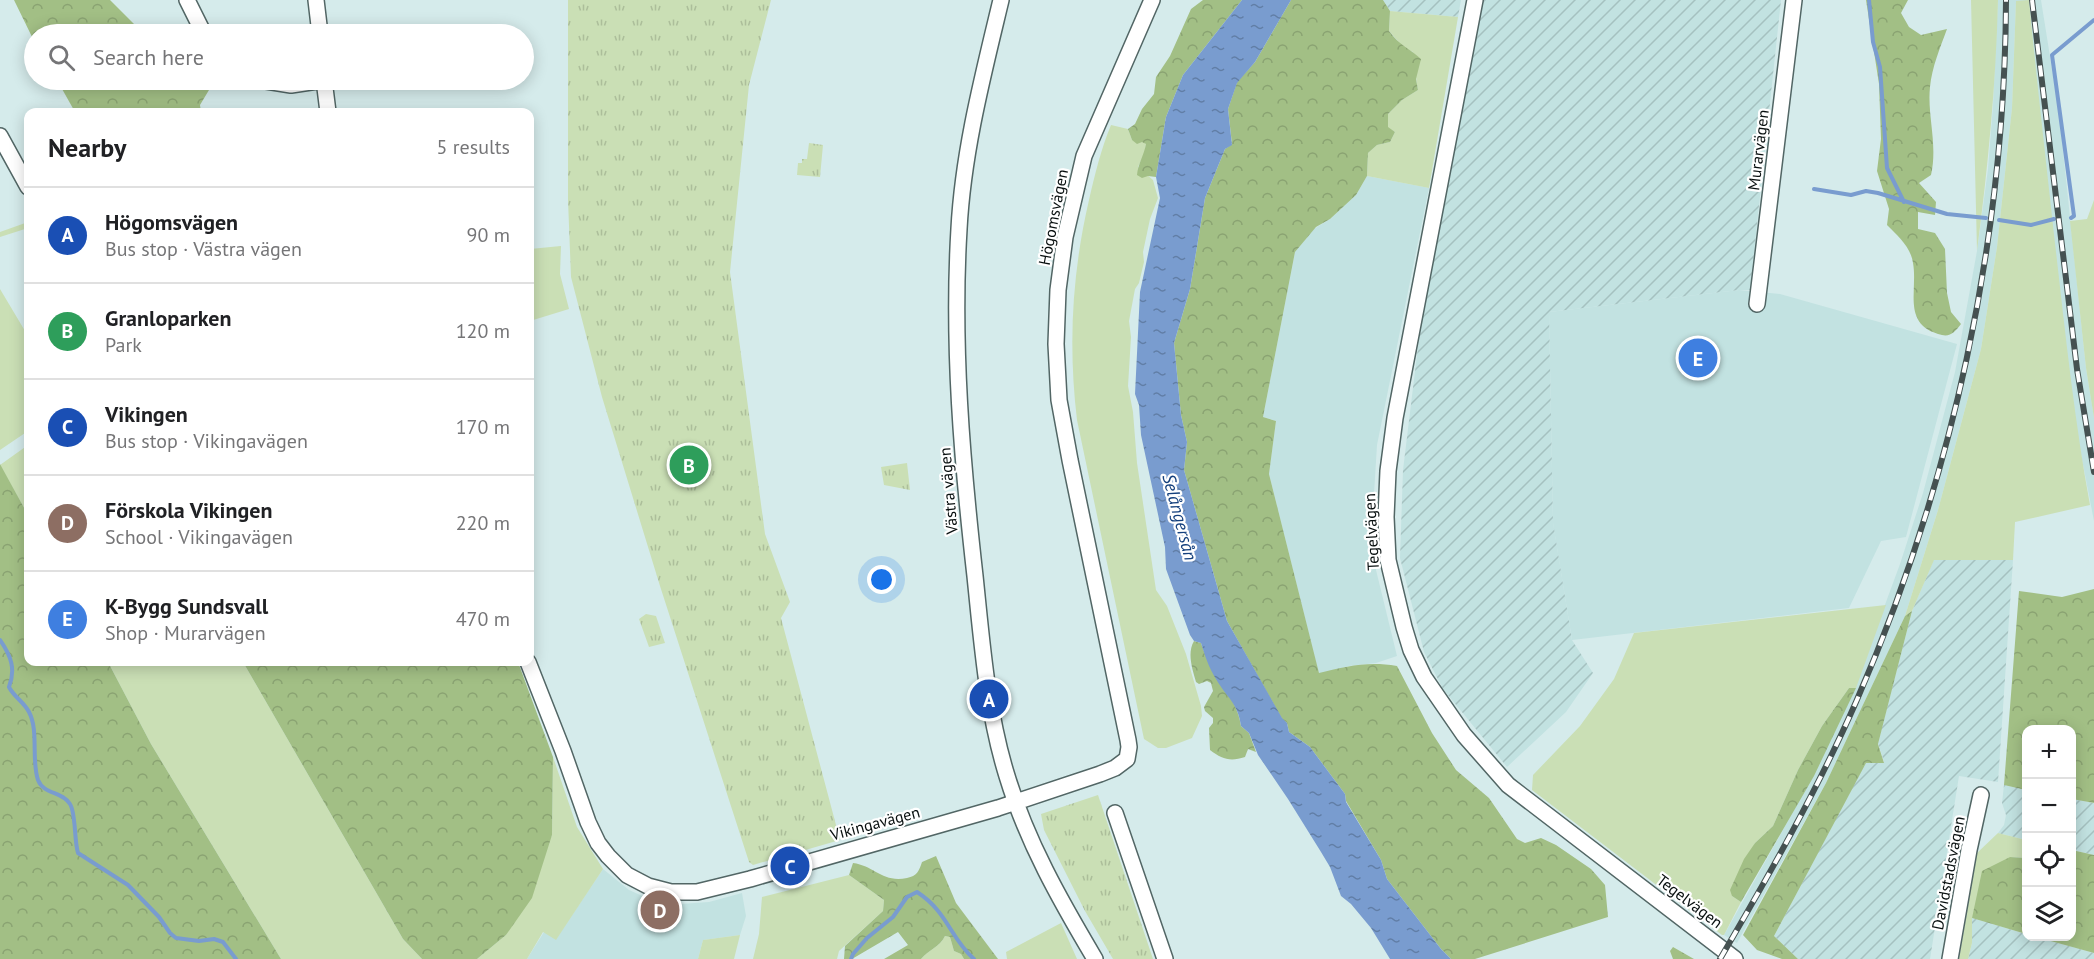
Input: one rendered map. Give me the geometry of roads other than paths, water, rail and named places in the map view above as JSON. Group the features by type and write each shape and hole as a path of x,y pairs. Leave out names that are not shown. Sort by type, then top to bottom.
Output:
{"street":[{"path":"187,0 199,24"},
{"path":"316,0 319,24"},
{"name":"Västra vägen","path":"1001,0 973,122 958,239 957,384 967,507 989,699 1001,755 1016,803 1038,858 1095,959"},
{"name":"Högomsvägen","path":"1016,803 1115,768 1127,759 1129,753 1059,400 1056,333 1058,290 1065,237 1084,156 1152,0"},
{"name":"Tegelvägen","path":"1475,0 1429,237 1388,471 1386,517 1388,560 1404,627 1411,650 1424,677 1442,705 1464,735 1508,785 1735,959"},
{"name":"Murarvägen","path":"1757,304 1794,0"},
{"path":"325,90 328,108"},
{"path":"0,136 24,180"},
{"name":"Vikingavägen","path":"530,666 598,843 627,875 648,886 671,892 697,892 1016,803"},
{"name":"Davidstadsvägen","path":"1950,959 1981,795"},
{"path":"1115,813 1165,959"}],"water":[{"name":"Selångersån","path":"1242,0 1291,0 1255,62 1237,83 1228,109 1232,145 1225,149 1205,198 1190,289 1174,343 1181,415 1187,442 1184,470 1227,621 1287,723 1289,732 1310,747 1345,794 1346,802 1381,860 1387,879 1451,959 1390,959 1371,928 1351,904 1341,896 1330,867 1258,755 1249,733 1241,726 1232,701 1220,686 1207,662 1201,643 1194,641 1190,635 1166,569 1165,547 1141,435 1139,405 1135,394 1140,292 1160,198 1156,177 1166,117 1183,75"}],"waterway":[{"path":"1869,0 1873,42 1880,67 1887,168 1904,202"},
{"path":"2071,218 2074,216 2052,55 2094,20"},
{"path":"1814,189 1851,195 1866,191 1878,193 1947,214 1986,218"},
{"path":"1999,220 2031,225 2054,219"},
{"path":"0,640 12,668 9,687 27,708 32,720 38,780 44,788 67,800 70,804 78,853 128,885 176,938 199,941 214,939 223,942 236,959"},
{"path":"851,959 867,938 893,917 907,897 917,892 936,908 959,942 974,959"}],"railway":[{"path":"1720,959 1792,832 1841,735 1890,619 1920,534 1967,359 1983,270 1996,180 2003,90 2006,0"},
{"path":"2032,0 2077,369 2094,472"}],"place":[{"name":"K-Bygg Sundsvall","path":"1698,358"},
{"name":"Granloparken","path":"689,465"},
{"name":"Högomsvägen","path":"989,699"},
{"name":"Vikingen","path":"790,866"},
{"name":"Förskola Vikingen","path":"660,910"}]}
